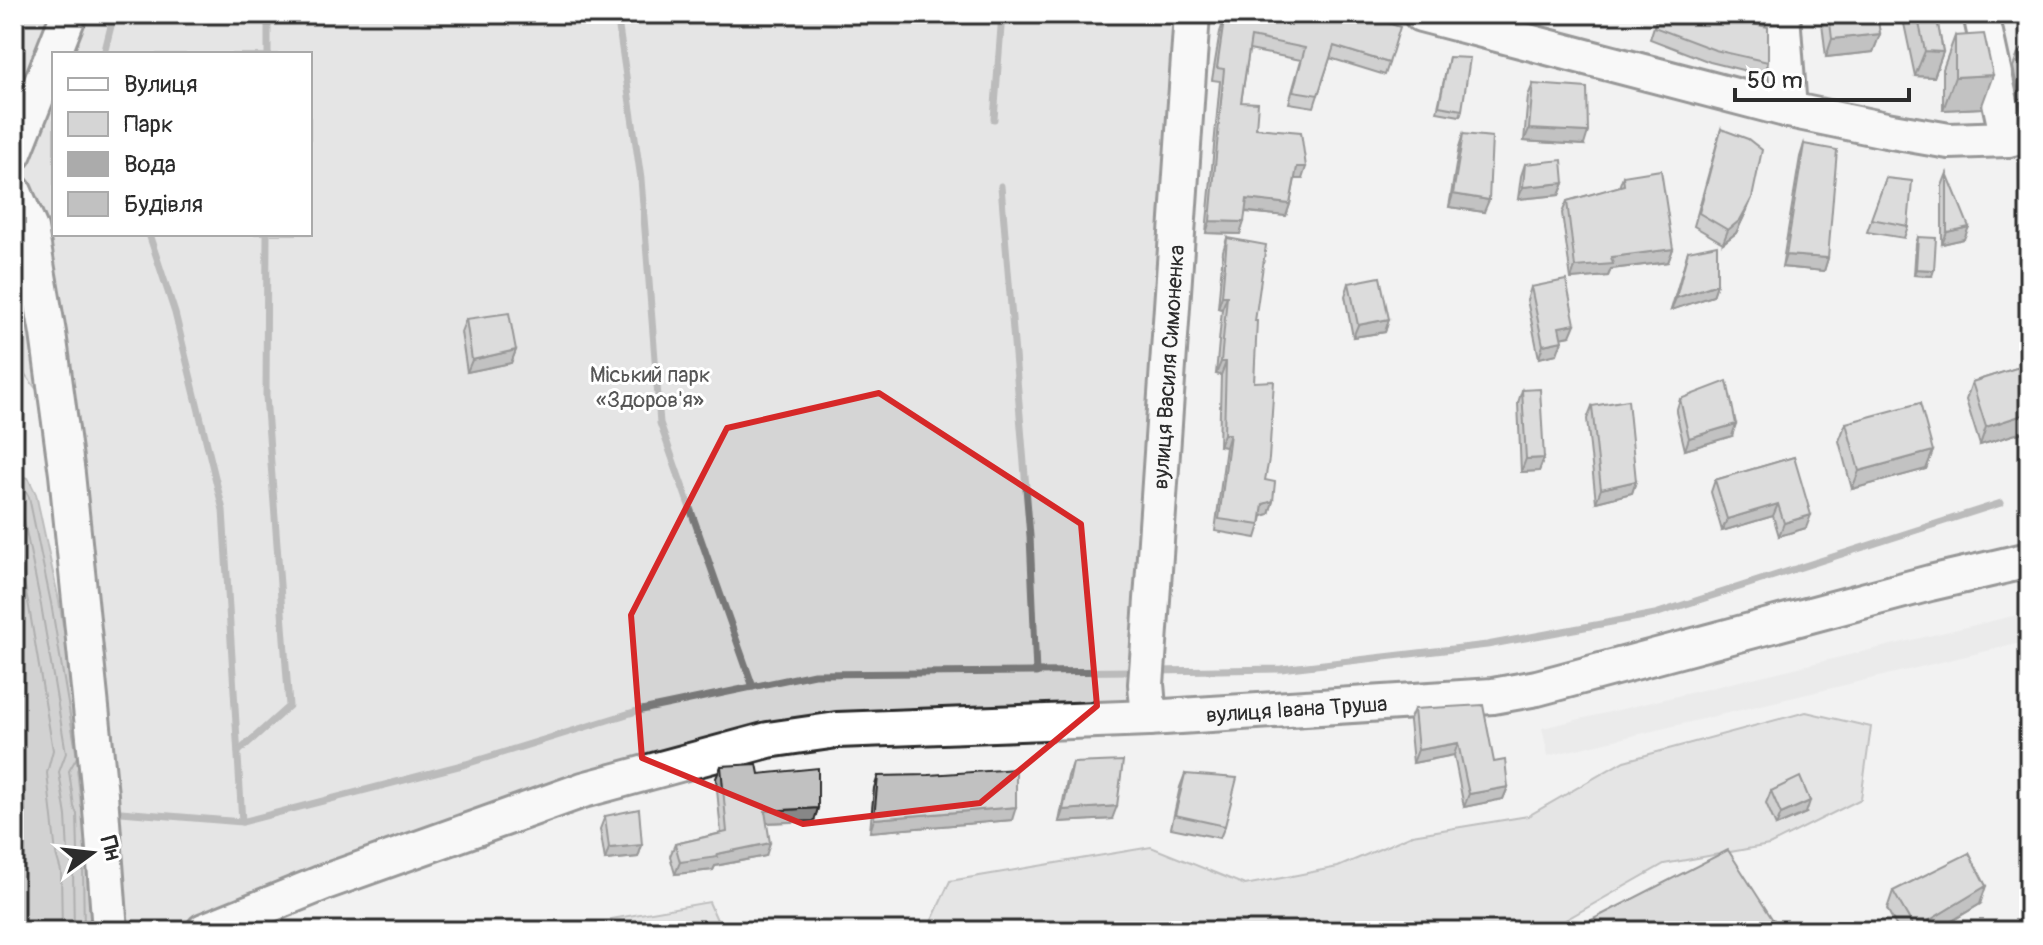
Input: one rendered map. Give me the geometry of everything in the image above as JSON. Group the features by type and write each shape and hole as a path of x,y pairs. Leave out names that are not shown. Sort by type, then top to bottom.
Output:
{"street":[{"path":"54,52 69,14"},
{"name":"вулиця Василя Симоненка","path":"1149,718 1147,671 1192,14"},
{"path":"1421,14 1789,110 1949,141 2019,137 1981,14"},
{"path":"1782,14 1789,110"},
{"path":"14,153 52,57"},
{"path":"14,192 30,229 65,461 100,795 110,931"},
{"name":"вулиця Івана Труша","path":"204,931 325,882 558,800 677,763 782,738 837,730 1149,718 1507,693 1537,688 1930,583 2029,560"}],"highlighted area":[{"path":"879,393 1081,524 1097,706 980,803 803,824 642,758 631,615 727,428"}],"shaded area":[{"path":"2029,612 2029,641 1548,756 1542,728"}],"green space":[{"name":"Міський парк «Здоров'я»","path":"14,14 1192,14 1149,718 768,740 204,931 110,931 47,403 14,360"},
{"path":"1806,712 1871,727 1861,799 1769,845 1664,864 1546,931 927,931 950,881 1151,847 1245,885 1338,867 1412,835 1528,816 1624,761"},
{"path":"709,902 722,931 613,931 611,919"}],"water":[{"path":"14,475 28,478 36,494 59,601 86,764 77,770 81,806 91,809 92,816 84,819 86,851 91,866 91,931 14,931"}],"building":[{"path":"1231,14 1361,14 1400,27 1389,63 1334,46 1318,95 1293,91 1305,48 1251,37 1241,102 1258,103 1256,128 1301,132 1306,167 1297,167 1290,204 1247,199 1244,222 1210,221 1224,69 1217,68 1224,20"},
{"path":"1658,14 1718,14 1718,17 1768,27 1768,62 1715,50 1654,27"},
{"path":"1829,14 1877,14 1880,34 1832,39"},
{"path":"1917,14 1936,14 1943,52 1925,51"},
{"path":"1984,34 1993,75 1955,77 1955,36"},
{"path":"2029,47 2029,94 2028,94 2019,51"},
{"path":"1449,57 1470,58 1462,110 1439,106"},
{"path":"1533,84 1587,88 1588,132 1529,129"},
{"path":"1721,129 1748,139 1762,150 1752,198 1740,220 1728,230 1699,213"},
{"path":"1463,134 1492,137 1489,200 1453,194"},
{"path":"1804,144 1837,150 1828,258 1786,255"},
{"path":"1562,160 1564,183 1523,187 1525,164"},
{"path":"1661,170 1673,249 1611,257 1613,264 1575,267 1567,201 1624,185 1623,176"},
{"path":"1947,173 1969,227 1947,232"},
{"path":"1886,178 1912,181 1908,226 1871,219"},
{"path":"1918,237 1936,238 1934,270 1916,269"},
{"path":"1227,238 1266,245 1255,321 1254,382 1274,381 1265,480 1275,482 1273,501 1263,504 1260,525 1219,519 1230,434 1224,434 1226,362 1221,362 1227,296 1222,296"},
{"path":"1717,245 1717,284 1676,298 1688,251"},
{"path":"1380,277 1389,319 1358,325 1349,283"},
{"path":"1566,280 1575,324 1559,327 1562,341 1543,345 1531,287"},
{"path":"509,313 516,350 472,360 466,319"},
{"path":"2029,364 2029,413 1986,427 1972,382"},
{"path":"1727,381 1736,424 1689,438 1680,399"},
{"path":"1540,389 1544,458 1526,459 1522,390"},
{"path":"1628,400 1636,481 1601,489 1592,406"},
{"path":"1920,403 1933,451 1859,471 1846,423"},
{"path":"1794,457 1811,515 1784,523 1778,504 1727,519 1715,480"},
{"path":"1483,705 1494,762 1505,760 1508,787 1469,794 1458,743 1418,750 1414,709"},
{"path":"1123,761 1117,806 1063,810 1073,763"},
{"path":"757,764 759,774 818,768 818,808 765,811 770,843 717,854 718,857 680,862 675,844 727,832 721,766"},
{"path":"1016,769 1016,807 874,819 878,776"},
{"path":"1185,774 1237,778 1225,826 1175,815"},
{"path":"1800,777 1810,801 1781,814 1771,791"},
{"path":"639,809 642,845 609,848 605,816"},
{"path":"1728,850 1773,920 1751,931 1572,930"},
{"path":"1969,853 1986,886 1915,929 1893,891"}],"waterway":[{"path":"104,52 114,14"},
{"path":"268,14 268,52"},
{"path":"617,14 641,179 660,423 753,687"},
{"path":"994,119 1002,14"},
{"path":"1001,186 1030,536 1036,673"},
{"path":"150,236 175,313 223,510 242,822"},
{"path":"238,752 289,706 266,396 267,236"},
{"path":"1156,671 1281,669 1487,645 1655,614 2001,503"},
{"path":"121,812 242,822 466,764 637,711 814,674 1136,671"}]}
